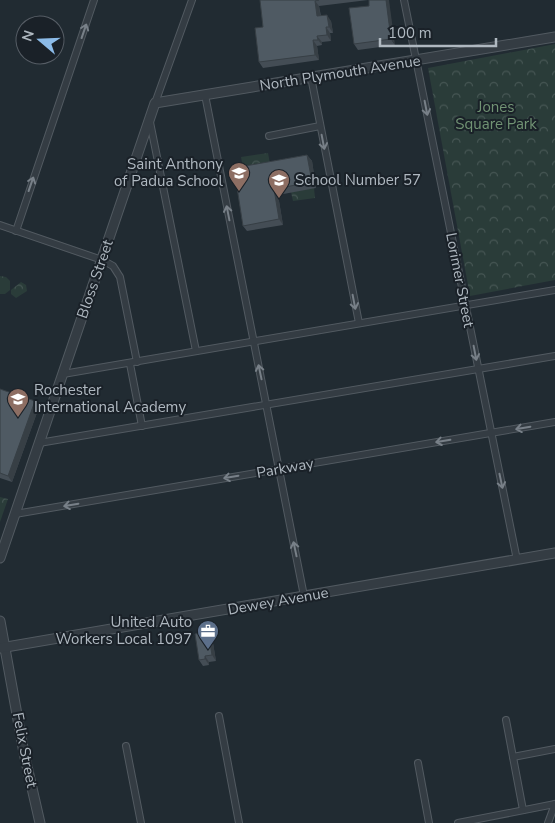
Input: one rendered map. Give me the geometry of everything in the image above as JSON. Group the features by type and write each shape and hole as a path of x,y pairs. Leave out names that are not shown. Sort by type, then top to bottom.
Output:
{"street":[{"path":"16,231 94,0"},
{"name":"Bloss Street","path":"0,558 192,0"},
{"name":"Lorimer Street","path":"404,0 516,560"},
{"name":"North Plymouth Avenue","path":"155,103 555,36"},
{"path":"311,78 359,323"},
{"path":"205,95 304,596"},
{"path":"150,120 196,351"},
{"path":"268,136 320,126"},
{"path":"0,225 102,260 114,266 120,277 137,362"},
{"path":"63,374 555,290"},
{"path":"40,443 555,356"},
{"path":"130,364 142,426"},
{"name":"Parkway","path":"15,514 555,422"},
{"name":"Dewey Avenue","path":"2,647 555,553"},
{"path":"0,621 2,647"},
{"name":"Felix Street","path":"2,647 40,823"},
{"path":"219,716 239,823"},
{"path":"506,720 523,810"},
{"path":"126,746 141,823"},
{"path":"513,757 555,749"},
{"path":"418,764 429,823"},
{"path":"458,823 555,804"},
{"path":"548,823 555,804"}],"green space":[{"name":"Jones Square Park","path":"555,44 555,280 470,296 428,68"},
{"path":"268,153 270,164 243,168 241,157"},
{"path":"314,188 315,198 293,201 291,192"},
{"path":"0,276 6,277 10,281 10,290 5,294 0,294"},
{"path":"21,282 26,285 27,291 16,298 11,294 11,290"},
{"path":"0,497 8,499 0,522"}],"building":[{"path":"260,0 319,0 315,1 317,16 327,15 329,27 326,27 327,35 317,36 318,40 313,40 315,55 259,62 255,28 263,27"},
{"path":"369,0 386,0 391,39 354,44 349,8 369,6"},
{"path":"307,155 312,182 274,189 279,219 243,226 234,168"},
{"path":"0,389 35,401 8,476 0,473"},
{"path":"208,631 212,655 205,656 205,659 199,660 195,634"}],"place":[{"name":"Saint Anthony of Padua School","path":"239,192"},
{"name":"School Number 57","path":"279,199"},
{"name":"Rochester International Academy","path":"18,418"},
{"name":"United Auto Workers Local 1097","path":"208,650"}]}
